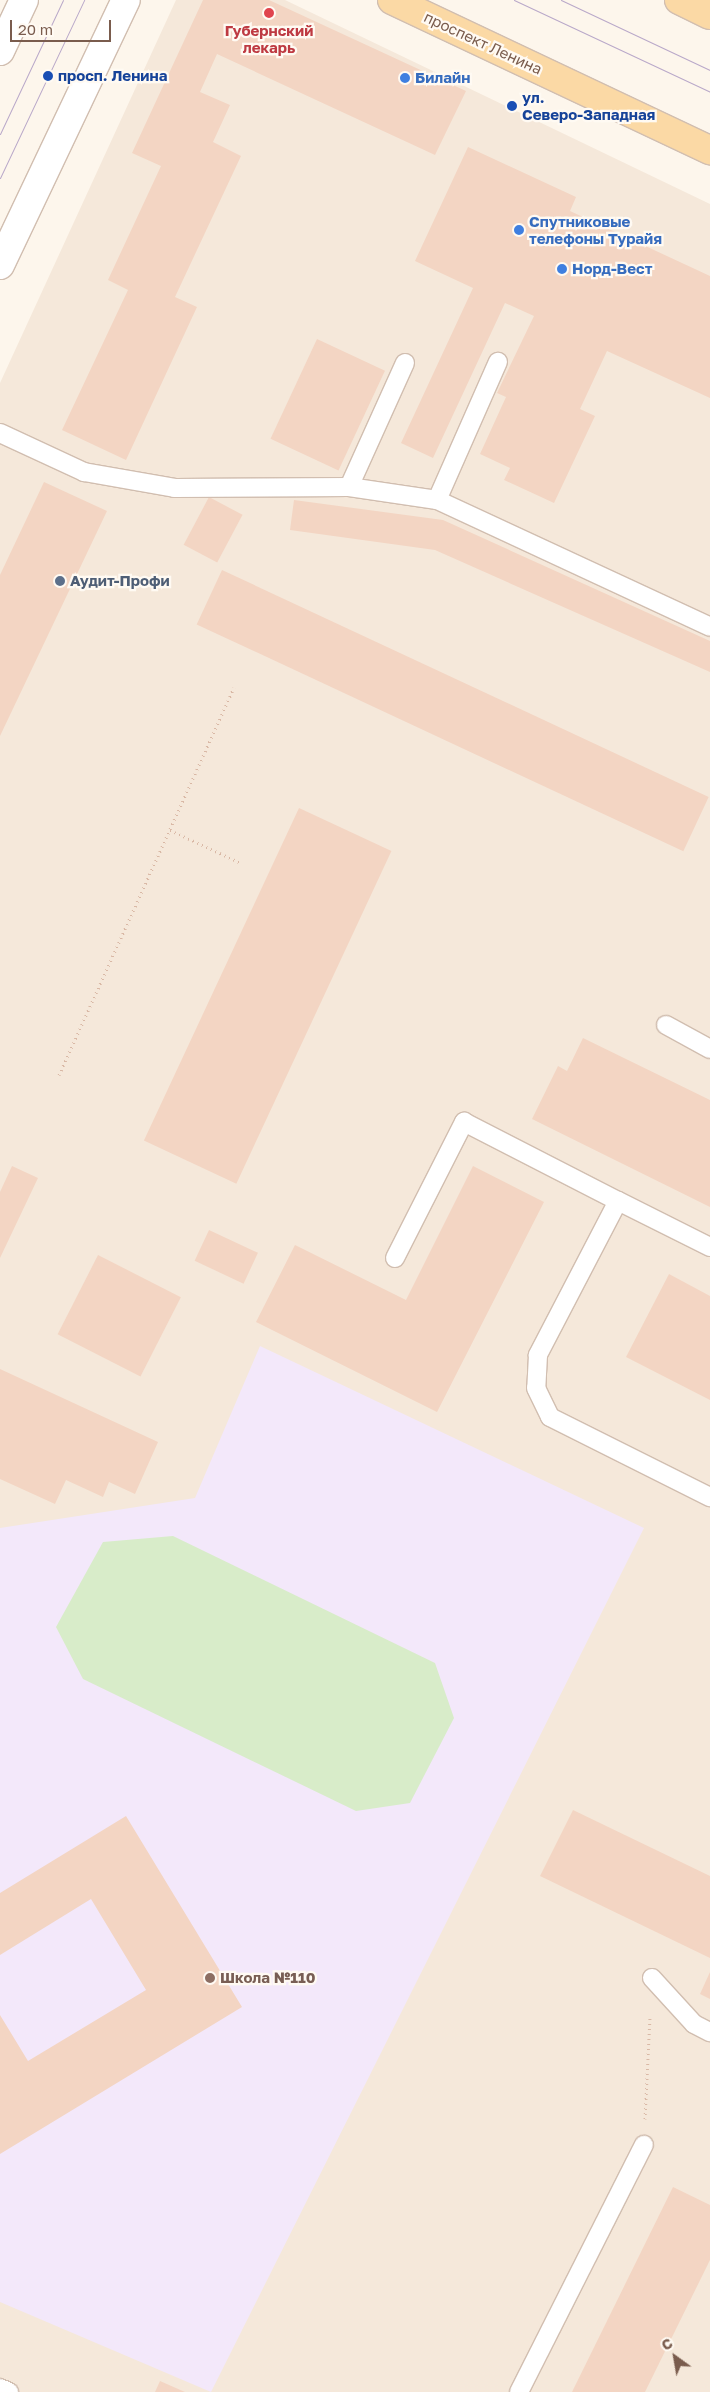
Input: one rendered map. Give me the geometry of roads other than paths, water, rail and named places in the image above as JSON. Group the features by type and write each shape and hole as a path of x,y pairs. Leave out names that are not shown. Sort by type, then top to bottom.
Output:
{"main road":[{"path":"4,34 24,0"},
{"path":"0,265 126,0"},
{"name":"проспект Ленина","path":"392,0 710,150"},
{"path":"679,0 710,15"}],"lane":[{"path":"437,500 498,362"},
{"path":"349,487 405,363"},
{"path":"0,433 84,472 175,488 349,487 437,500 710,627"},
{"path":"666,1025 710,1049"},
{"path":"395,1258 464,1122 618,1202 710,1247"},
{"path":"618,1202 538,1355 536,1388 550,1417 710,1497"},
{"path":"652,1978 694,2024 710,2032"},
{"path":"519,2392 644,2145"},
{"path":"0,2388 9,2392"}],"tram line":[{"path":"0,134 63,0"},
{"path":"0,178 84,0"},
{"path":"514,0 710,92"},
{"path":"561,0 710,70"}],"place":[{"name":"Губернский лекарь","path":"269,13"},
{"name":"просп. Ленина","path":"48,76"},
{"name":"Билайн","path":"405,78"},
{"name":"ул. Северо-Западная","path":"512,106"},
{"name":"Спутниковые телефоны Турайя","path":"519,230"},
{"name":"Норд-Вест","path":"562,269"},
{"name":"Аудит-Профи","path":"60,581"},
{"name":"Школа №110","path":"210,1978"}]}
